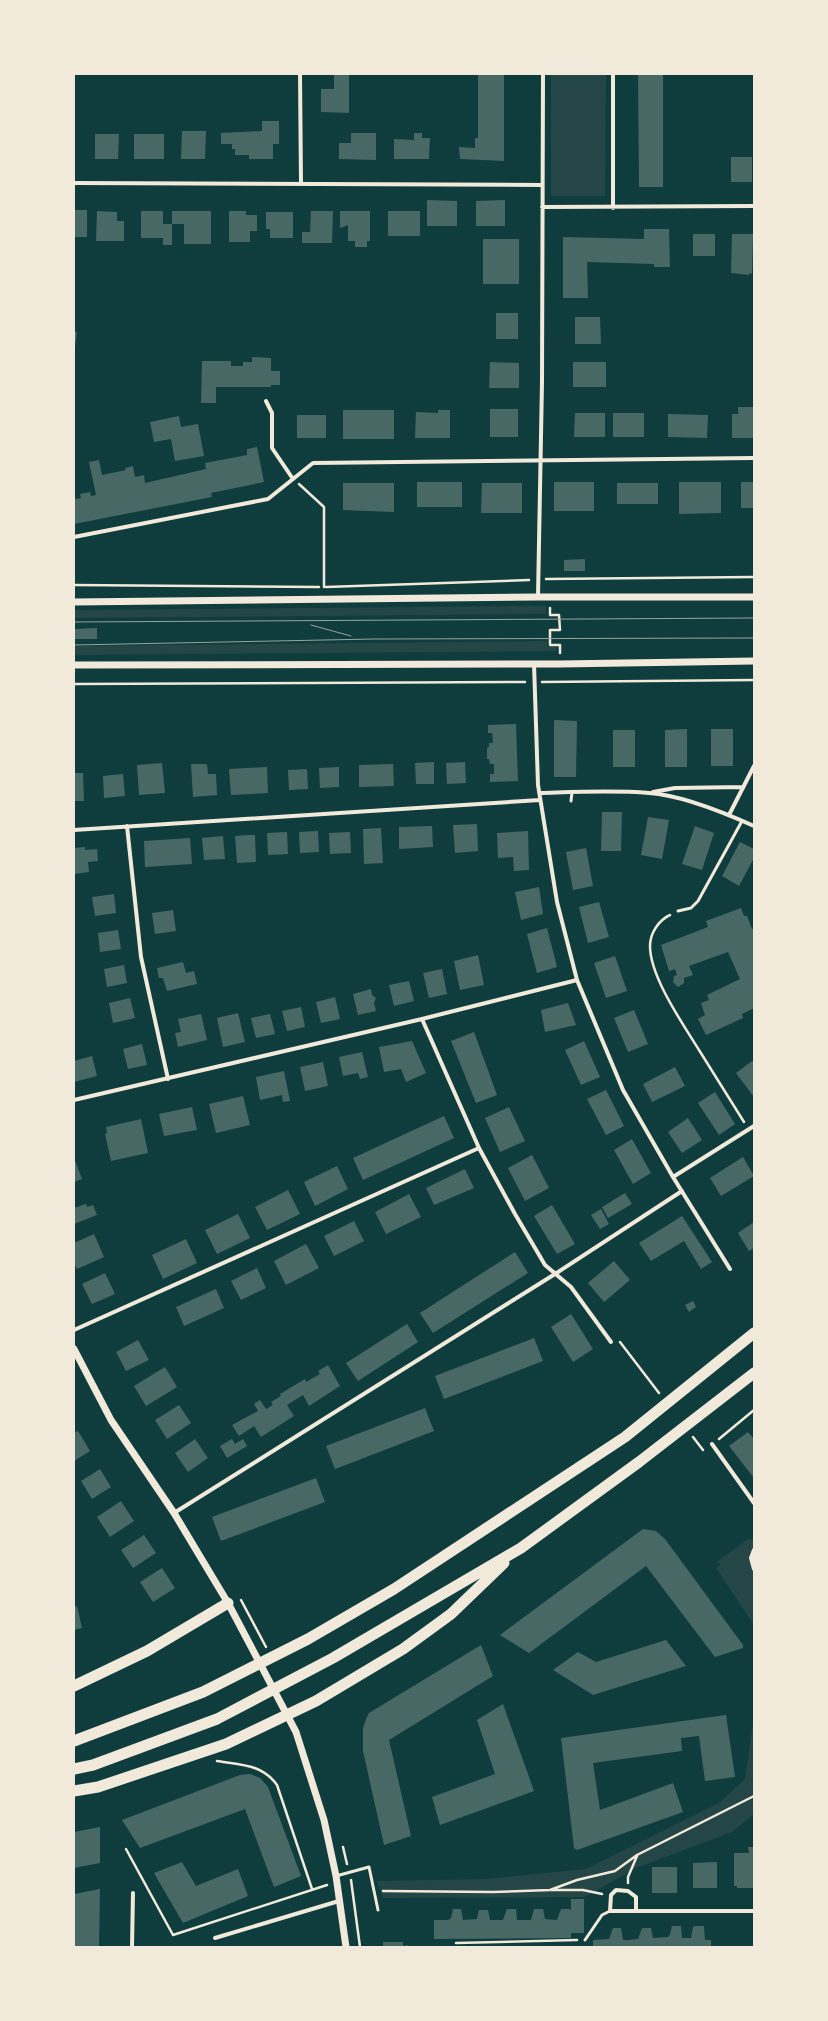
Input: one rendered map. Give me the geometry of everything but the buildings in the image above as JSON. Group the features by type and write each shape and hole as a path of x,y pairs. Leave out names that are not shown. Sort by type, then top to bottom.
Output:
{"highway":[{"path":"74,1741 203,1692 308,1639 394,1589 469,1541 625,1436 754,1333"},
{"path":"74,1769 93,1765 217,1719 333,1658 521,1548 639,1462 754,1373"},
{"path":"74,1791 98,1787 226,1744 316,1701 403,1649 451,1614 521,1548"},
{"path":"74,1686 147,1651 228,1603"}],"street":[{"path":"300,74 301,184"},
{"path":"538,597 539,472 541,459 543,74"},
{"path":"613,74 613,208"},
{"path":"74,183 542,185"},
{"path":"542,207 613,208 754,206"},
{"path":"266,401 272,413 272,448 293,479"},
{"path":"74,537 268,499 313,463 541,459 754,458"},
{"path":"74,602 538,597 754,597"},
{"path":"74,665 560,664 754,661"},
{"path":"534,664 539,793 557,902 577,980 623,1090 673,1177 730,1269"},
{"path":"729,815 754,766"},
{"path":"650,793 675,788 742,787"},
{"path":"539,793 650,793 671,797 729,815 754,826"},
{"path":"74,830 540,800"},
{"path":"127,826 141,957 168,1079"},
{"path":"74,1100 422,1019 577,980"},
{"path":"422,1019 479,1148 546,1266 571,1287 611,1342"},
{"path":"673,1177 754,1126"},
{"path":"74,1330 479,1148"},
{"path":"174,1513 555,1274 682,1191"},
{"path":"74,1349 111,1420 174,1513 228,1603 296,1732 324,1820 337,1879 346,1947"},
{"path":"712,1444 754,1503"},
{"path":"754,1550 751,1558 754,1569"},
{"path":"636,1911 636,1897 628,1890 616,1890 610,1895 610,1911 636,1911 754,1911"},
{"path":"132,1947 133,1893"},
{"path":"215,1938 340,1902"}],"lane":[{"path":"571,801 572,792"},
{"path":"678,911 691,908 698,901 742,821"},
{"path":"337,1879 369,1867 378,1910"},
{"path":"585,1940 602,1915 610,1911"}],"path":[{"path":"293,479 324,507 324,587"},
{"path":"74,585 324,587 538,579 754,577"},
{"path":"550,579 550,615 560,615 560,630 550,630 550,645 560,645 560,682"},
{"path":"74,684 754,680"},
{"path":"678,911 661,919 651,941 651,953 657,975 670,1004 749,1130"},
{"path":"712,1444 754,1410"},
{"path":"210,1760 260,1769 270,1776 277,1785 312,1890"},
{"path":"550,1890 577,1880 615,1872 637,1855 754,1796"},
{"path":"126,1849 173,1935 312,1890 337,1879"},
{"path":"628,1890 628,1877 637,1855"},
{"path":"374,1892 583,1890 610,1895"},
{"path":"456,1943 585,1940"}],"shaded area":[{"path":"551,74 606,74 605,196 551,196"},
{"path":"546,606 546,614 74,618 74,610"},
{"path":"547,641 547,646 556,647 556,651 74,655 74,646"},
{"path":"754,1538 754,1625 716,1568 721,1564 717,1562 748,1539 751,1540"},
{"path":"754,1717 754,1814 732,1832 636,1868 585,1897 383,1898 377,1881 485,1879 586,1869 719,1803 745,1779"}],"tram line":[{"path":"74,622 754,618"},
{"path":"311,625 351,636"},
{"path":"74,645 374,639 754,638"}]}
